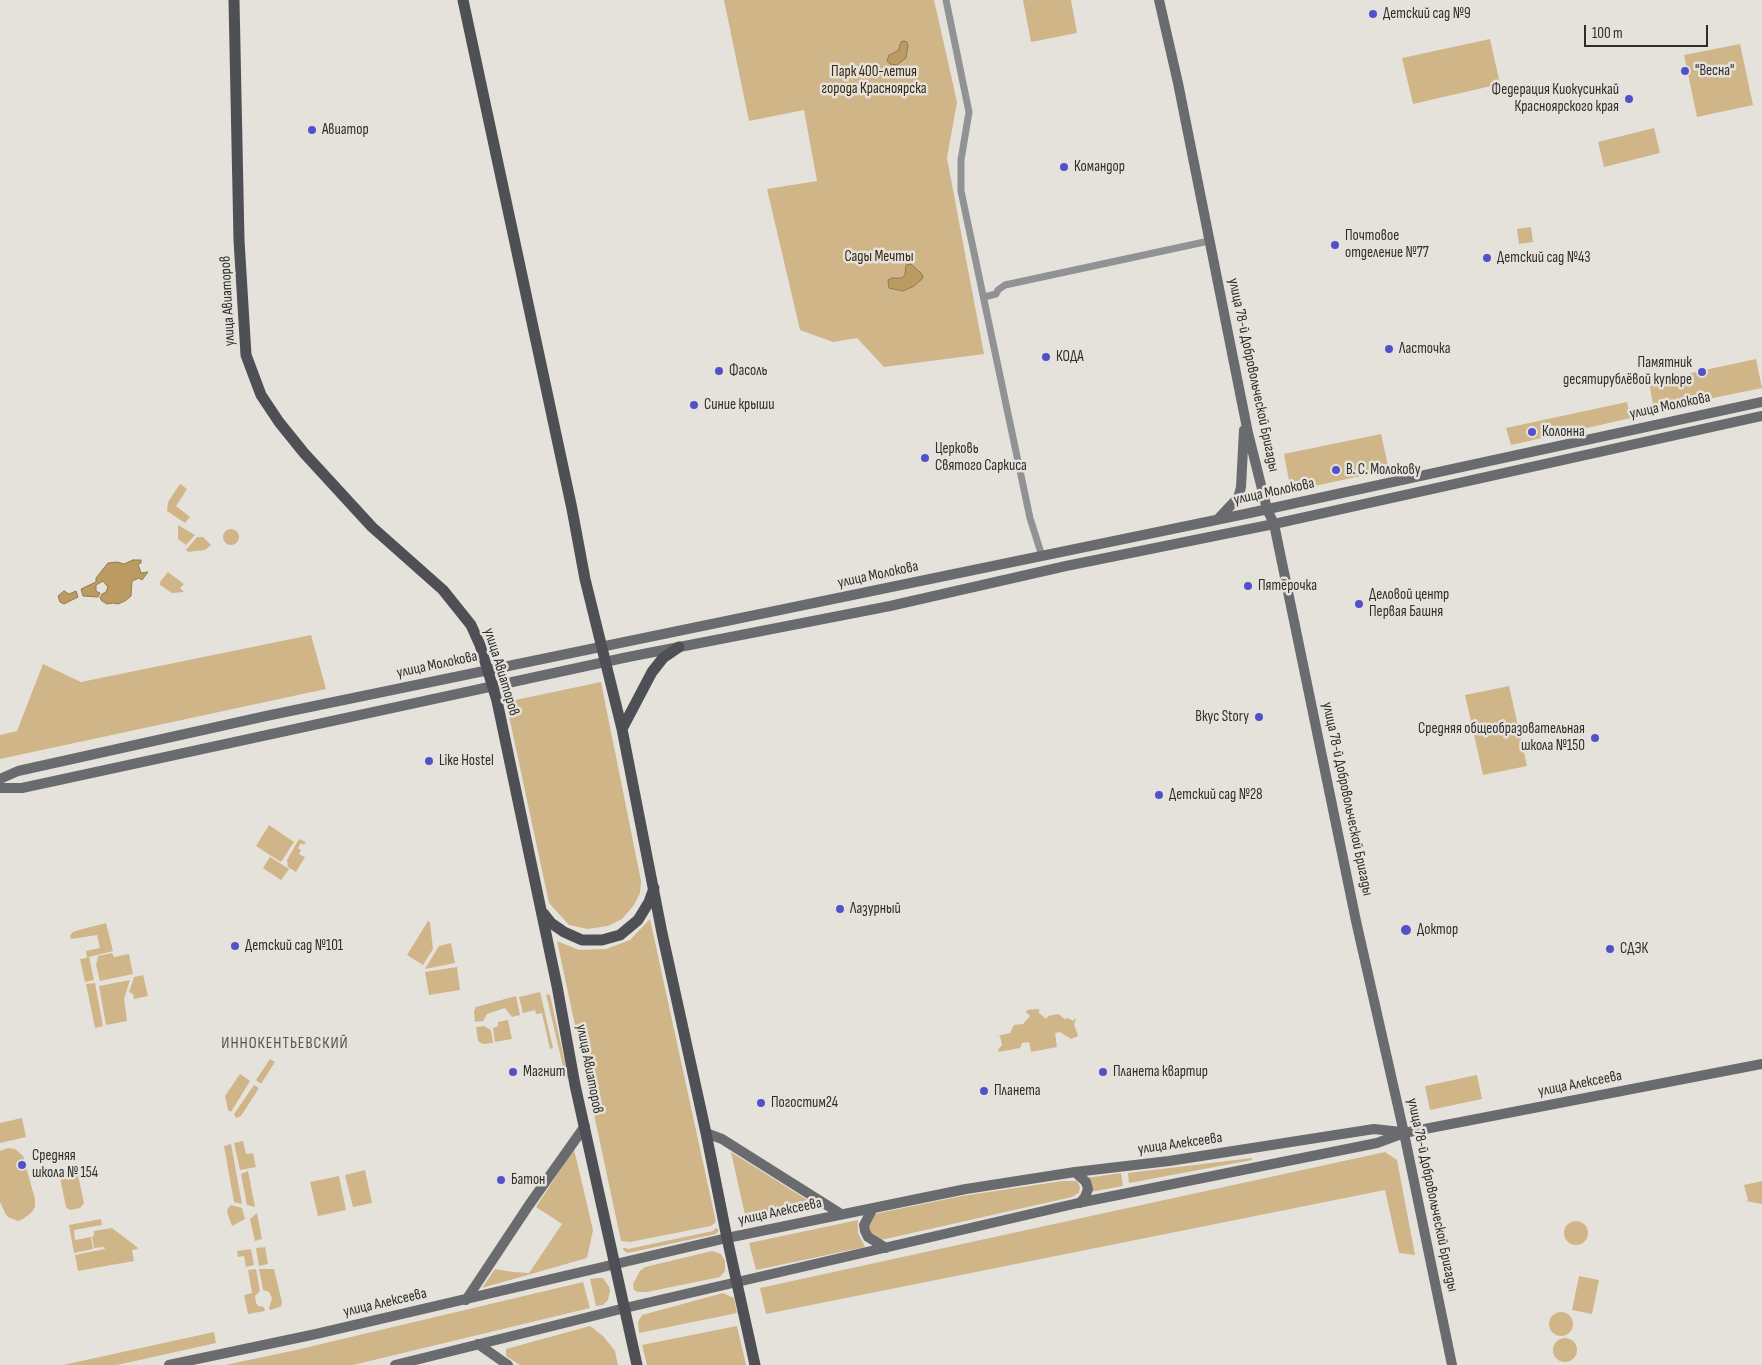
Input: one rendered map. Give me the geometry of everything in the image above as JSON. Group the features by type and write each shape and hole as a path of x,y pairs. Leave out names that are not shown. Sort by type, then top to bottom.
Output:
{"main road":[{"name":"улица Авиаторов","path":"234,0 239,240 246,355 261,395 279,422 304,453 366,521 443,590 471,625 488,670 497,701 636,1365"},
{"path":"463,0 572,509 585,579 622,729 664,939 755,1365"},
{"path":"622,729 652,672 663,658 679,647"},
{"path":"542,912 550,923 564,932 582,940 602,940 620,934 638,920 649,902 654,888"}],"street":[{"path":"946,0 970,112 961,160 961,191 1030,518 1042,556"},
{"name":"улица 78-й Добровольческой Бригады","path":"1159,0 1178,83 1208,241 1245,414 1267,509 1274,524 1356,921 1404,1133 1452,1365"},
{"path":"984,297 996,294 1005,285 1208,241"},
{"name":"улица Молокова","path":"0,778 18,771 266,716 1267,509 1762,402"},
{"path":"1218,519 1239,495 1245,414"},
{"name":"улица Молокова","path":"0,788 22,788 68,779 606,662 890,606 1066,566 1274,524 1762,416"},
{"name":"улица Алексеева","path":"395,1365 625,1308 1080,1203 1377,1143 1404,1133 1762,1064"},
{"path":"466,1300 585,1126"},
{"name":"улица Алексеева","path":"169,1365 466,1300 727,1238 966,1189 1075,1172 1169,1162 1374,1130 1404,1133"},
{"path":"706,1133 722,1139 841,1214"},
{"path":"1075,1172 1086,1182 1088,1189 1086,1197 1080,1203"},
{"path":"872,1208 866,1218 865,1230 868,1238 886,1248"},
{"path":"478,1344 508,1365"}],"green space":[{"path":"724,0 934,0 957,102 947,158 984,354 884,367 857,338 833,342 800,330 767,189 817,181 804,110 749,121"},
{"path":"1023,0 1071,0 1077,33 1031,42"},
{"path":"1490,39 1500,84 1413,104 1402,58"},
{"path":"1740,44 1753,105 1697,117 1684,55"},
{"path":"1654,128 1660,153 1604,167 1598,142"},
{"path":"1531,227 1533,242 1519,244 1517,229"},
{"path":"1756,359 1762,388 1654,410 1649,382"},
{"path":"1627,402 1631,418 1511,445 1506,428"},
{"path":"1381,434 1389,470 1291,491 1284,454"},
{"path":"180,484 187,489 176,506 190,517 185,523 167,511 168,502"},
{"path":"178,525 195,535 186,545 178,539"},
{"path":"228,529 234,529 239,534 237,543 228,545 223,540 223,534"},
{"path":"197,537 203,537 211,545 205,550 188,552 186,550"},
{"path":"168,572 184,584 180,588 184,592 172,593 160,585 160,582"},
{"path":"311,635 326,689 0,759 0,735 17,731 43,664 81,682"},
{"path":"601,682 641,881 640,893 634,905 622,919 608,926 588,929 569,925 549,903 506,702"},
{"path":"1509,686 1527,766 1483,775 1465,695"},
{"path":"269,825 294,842 281,862 256,846"},
{"path":"299,839 306,842 304,845 301,843 298,848 301,850 299,854 305,857 296,872 288,867 287,860"},
{"path":"270,857 289,869 281,880 263,868"},
{"path":"650,919 716,1222 711,1226 630,1242 621,1241 557,941 579,950 606,949 630,940"},
{"path":"428,921 430,922 433,949 423,965 407,955"},
{"path":"106,923 113,951 89,957 94,980 85,982 80,959 87,958 86,951 100,948 97,935 71,939 70,936 73,932"},
{"path":"451,943 455,963 425,969 439,946"},
{"path":"112,953 114,957 129,954 133,974 100,981 96,965 98,956"},
{"path":"457,967 460,990 429,995 425,972"},
{"path":"143,975 148,996 134,999 133,994 129,992 134,977"},
{"path":"130,980 124,999 127,1021 106,1025 99,986"},
{"path":"95,983 103,1026 95,1028 86,984"},
{"path":"540,992 553,1048 550,1049 542,1013 536,1014 535,1010 523,1013 519,997"},
{"path":"546,994 550,995 568,1077 566,1079"},
{"path":"516,996 520,1015 512,1017 505,1008 487,1014 483,1021 475,1022 474,1011 476,1007"},
{"path":"1038,1009 1040,1011 1038,1012 1046,1019 1048,1016 1058,1014 1065,1019 1068,1018 1073,1021 1075,1018 1074,1024 1078,1036 1071,1039 1060,1032 1055,1033 1057,1047 1031,1052 1029,1042 1022,1043 1020,1048 999,1052 998,1050 1002,1045 1000,1036 997,1036 1010,1033 1014,1025 1023,1024 1030,1016 1026,1012 1027,1010"},
{"path":"508,1020 512,1039 495,1042 493,1028 498,1026 498,1022"},
{"path":"484,1026 491,1030 493,1043 483,1044 478,1041 476,1027"},
{"path":"270,1059 275,1062 261,1084 256,1080"},
{"path":"240,1074 250,1081 231,1112 228,1110 225,1096"},
{"path":"1477,1075 1482,1099 1430,1110 1425,1086"},
{"path":"254,1085 259,1088 241,1116 236,1118 234,1114"},
{"path":"22,1118 26,1137 0,1143 0,1123"},
{"path":"243,1141 246,1154 253,1153 256,1167 240,1170 234,1143"},
{"path":"231,1144 242,1204 234,1202 224,1146"},
{"path":"8,1148 15,1149 23,1156 35,1199 35,1207 32,1212 18,1221 8,1217 0,1202 0,1151"},
{"path":"574,1149 593,1230 587,1258 482,1288 495,1269 529,1273 562,1224 536,1207"},
{"path":"731,1152 820,1208 747,1224"},
{"path":"1385,1152 1397,1160 1415,1255 1399,1253 1385,1190 766,1314 760,1288"},
{"path":"1252,1158 1252,1160 1129,1183 1128,1173"},
{"path":"365,1170 372,1203 353,1207 345,1175"},
{"path":"248,1171 255,1207 247,1205 241,1174"},
{"path":"72,1172 78,1175 84,1203 80,1208 70,1210 66,1207 60,1177"},
{"path":"1121,1173 1123,1186 1090,1192 1087,1178"},
{"path":"339,1176 346,1210 318,1216 310,1182"},
{"path":"1062,1181 1077,1181 1080,1187 1079,1193 1072,1197 881,1240 871,1237 868,1231 869,1221 874,1214 962,1196"},
{"path":"1762,1181 1762,1204 1746,1201 1748,1200 1744,1185"},
{"path":"231,1205 242,1208 245,1219 232,1226 227,1212"},
{"path":"257,1213 262,1239 255,1241 250,1219"},
{"path":"101,1219 102,1225 74,1230 75,1240 91,1237 93,1249 74,1253 69,1225"},
{"path":"858,1220 858,1233 865,1247 756,1270 749,1243"},
{"path":"1571,1221 1581,1221 1588,1228 1588,1238 1581,1245 1571,1245 1564,1238 1564,1228"},
{"path":"112,1228 137,1247 138,1249 132,1250 134,1261 78,1271 75,1255 105,1249 104,1247 94,1248 92,1237 94,1231"},
{"path":"716,1228 719,1230 716,1234 628,1253 623,1248 628,1249 713,1231"},
{"path":"265,1247 268,1264 259,1266 256,1248"},
{"path":"251,1249 254,1265 246,1267 244,1256 238,1257 237,1251"},
{"path":"712,1251 721,1254 725,1261 725,1271 720,1277 647,1292 634,1290 633,1284 640,1271 645,1267"},
{"path":"256,1269 260,1291 255,1296 256,1303 258,1306 264,1307 265,1311 248,1314 244,1295 252,1293 248,1270"},
{"path":"259,1269 274,1269 282,1302 281,1306 270,1310 272,1298 269,1292 263,1290"},
{"path":"1579,1276 1599,1280 1592,1314 1572,1310"},
{"path":"603,1278 610,1291 608,1300 603,1305 596,1306 590,1279"},
{"path":"583,1282 590,1308 353,1365 225,1365 296,1350"},
{"path":"723,1293 734,1298 737,1313 639,1333 638,1322 642,1315"},
{"path":"1561,1312 1566,1313 1572,1319 1572,1329 1566,1335 1561,1336 1556,1335 1550,1329 1549,1324 1550,1319 1556,1313"},
{"path":"590,1326 603,1336 615,1351 618,1365 520,1365 506,1356 506,1349"},
{"path":"737,1326 746,1365 647,1365 642,1345"},
{"path":"214,1332 216,1343 117,1365 63,1365"},
{"path":"1565,1338 1570,1339 1576,1345 1576,1355 1570,1361 1565,1362 1560,1361 1554,1355 1553,1350 1554,1345 1560,1339"}],"shaded area":[{"path":"901,42 907,42 908,46 906,58 897,65 890,64 887,61 889,55 898,51"},
{"path":"911,264 922,274 923,278 914,286 903,291 889,288 888,280 902,278 905,275 906,265"},
{"path":"133,560 141,560 141,563 138,564 141,573 148,572 142,580 139,578 132,581 131,596 125,601 118,604 107,604 102,601 100,598 108,587 103,581 96,585 96,591 100,593 98,597 83,596 81,589 96,582 96,578 108,563 117,562 124,564"},
{"path":"64,591 69,594 76,591 78,597 64,604 60,602 58,596"}],"place":[{"name":"Детский сад №9","path":"1373,14"},
{"name":"\"Весна\"","path":"1685,71"},
{"name":"Федерация Киокусинкай Красноярского края","path":"1629,99"},
{"name":"Авиатор","path":"312,130"},
{"name":"Командор","path":"1064,167"},
{"name":"Почтовое отделение №77","path":"1335,245"},
{"name":"Детский сад №43","path":"1487,258"},
{"name":"Ласточка","path":"1389,349"},
{"name":"КОДА","path":"1046,357"},
{"name":"Фасоль","path":"719,371"},
{"name":"Памятник десятирублёвой купюре","path":"1702,372"},
{"name":"Синие крыши","path":"694,405"},
{"name":"Колонна","path":"1532,432"},
{"name":"Церковь Святого Саркиса","path":"925,458"},
{"name":"В. С. Молокову","path":"1336,470"},
{"name":"Пятёрочка","path":"1248,586"},
{"name":"Деловой центр Первая Башня","path":"1359,604"},
{"name":"Вкус Story","path":"1259,717"},
{"name":"Средняя общеобразовательная школа №150","path":"1595,738"},
{"name":"Like Hostel","path":"429,761"},
{"name":"Детский сад №28","path":"1159,795"},
{"name":"Лазурный","path":"840,909"},
{"name":"Доктор","path":"1406,930"},
{"name":"Детский сад №101","path":"235,946"},
{"name":"СДЭК","path":"1610,949"},
{"name":"Магнит","path":"513,1072"},
{"name":"Планета квартир","path":"1103,1072"},
{"name":"Планета","path":"984,1091"},
{"name":"Погостим24","path":"761,1103"},
{"name":"Средняя школа № 154","path":"22,1165"},
{"name":"Батон","path":"501,1180"}],"district":[{"name":"ИННОКЕНТЬЕВСКИЙ","path":"285,1044"}],"park label":[{"name":"Парк 400-летия города Красноярска","path":"874,80"},
{"name":"Сады Мечты","path":"879,257"}]}
